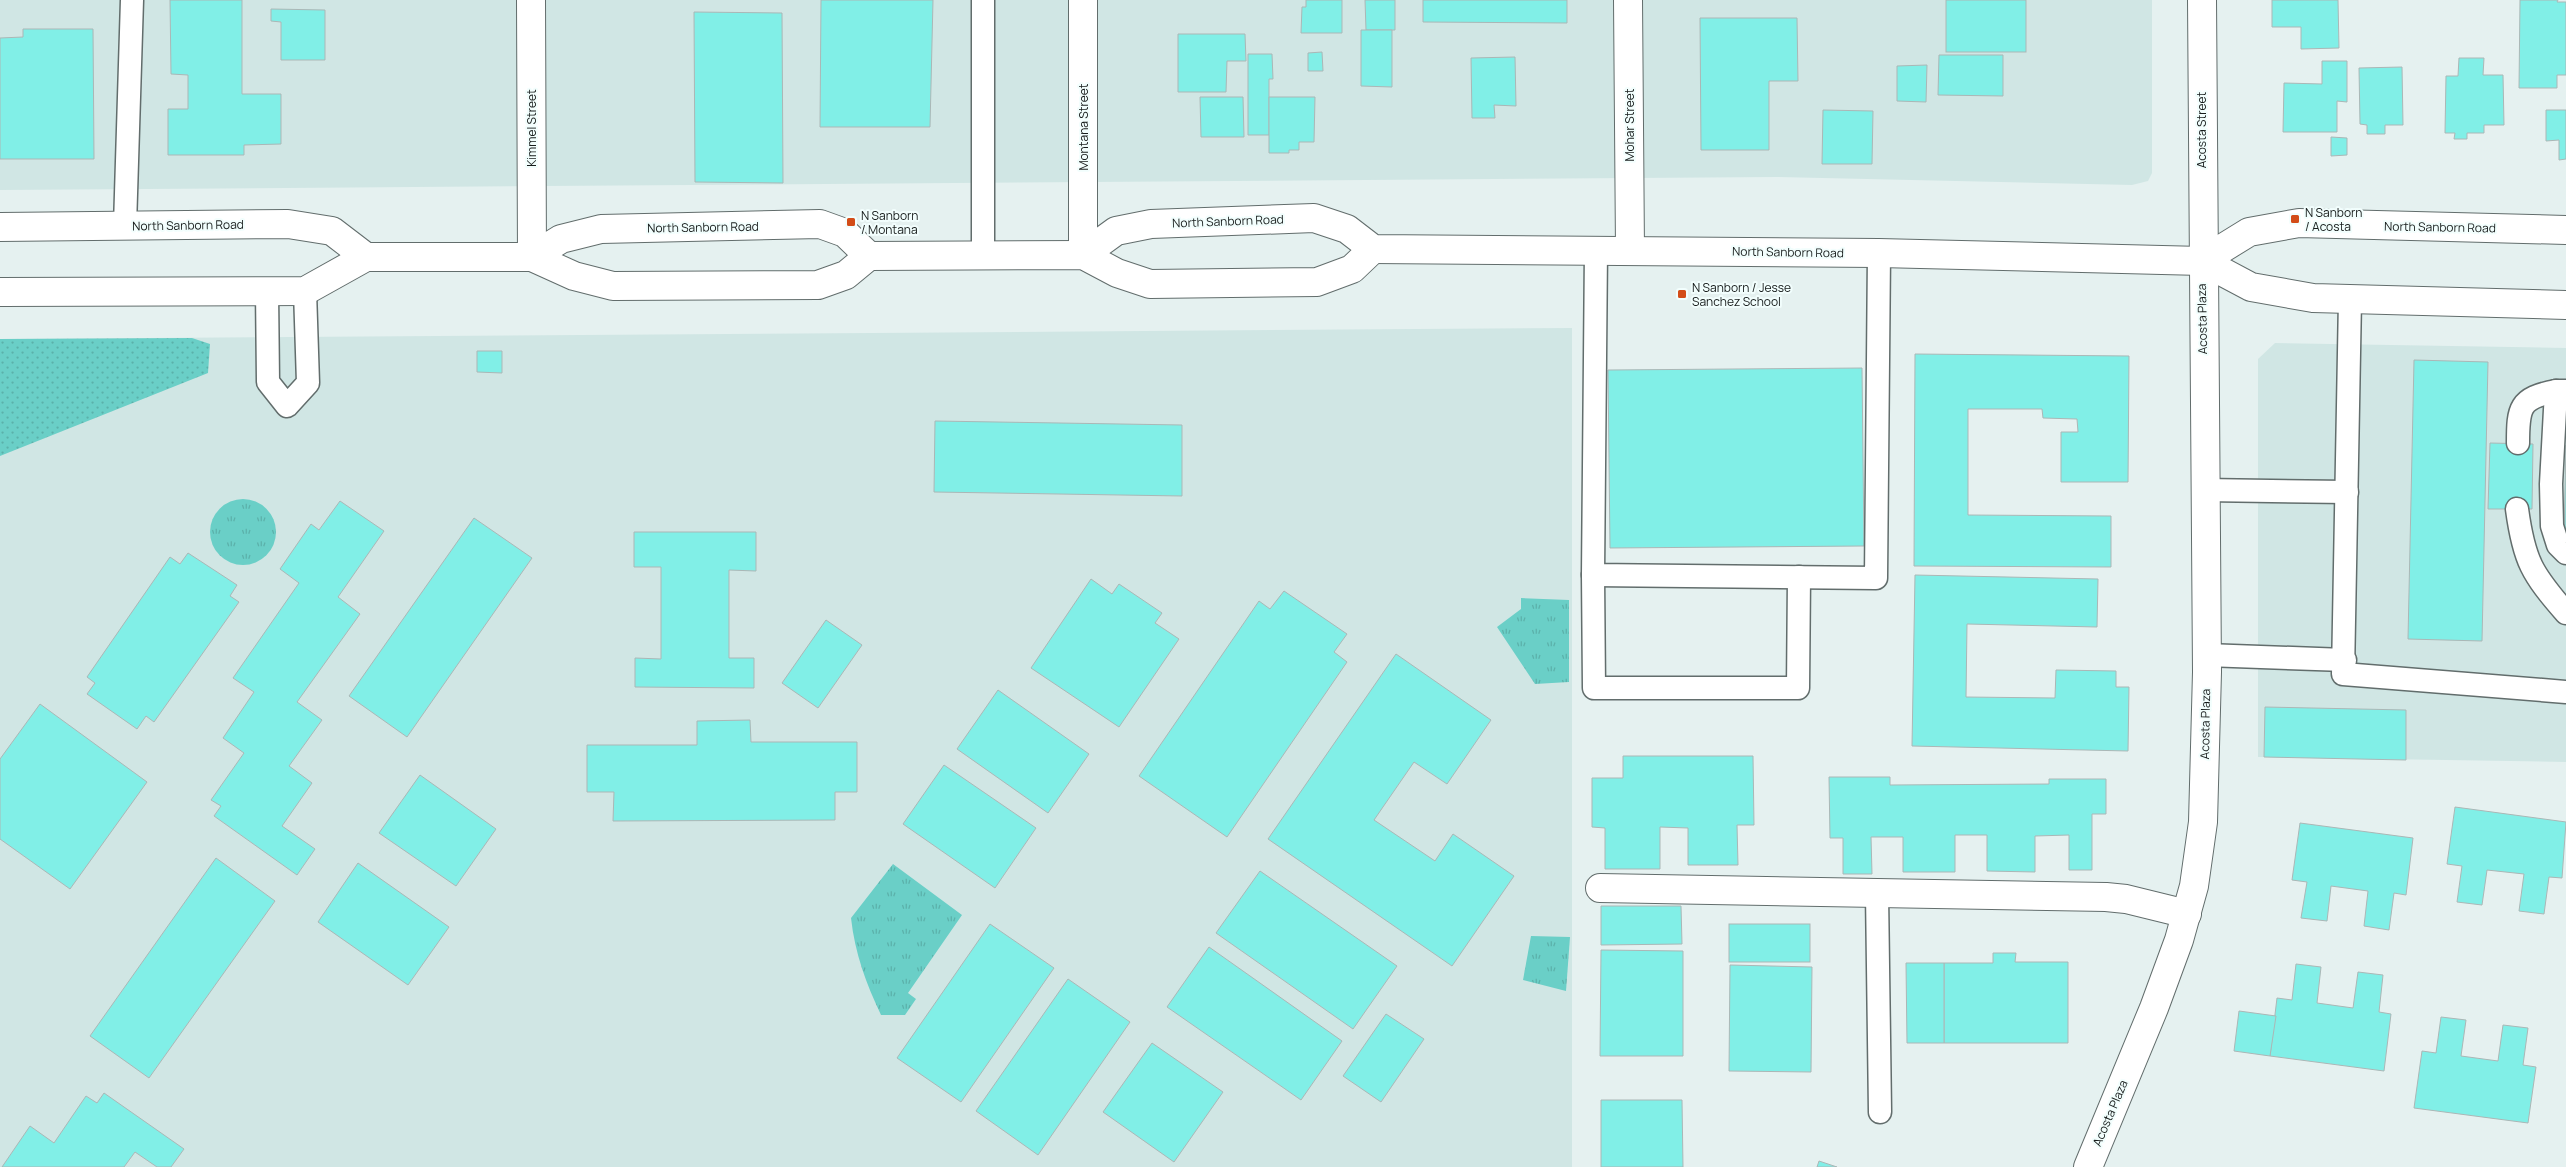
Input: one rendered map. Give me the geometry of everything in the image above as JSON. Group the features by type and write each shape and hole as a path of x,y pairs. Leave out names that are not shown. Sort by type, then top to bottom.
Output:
{"main road":[{"name":"Kimmel Street","path":"531,0 532,257"},
{"name":"Montana Street","path":"1083,0 1083,255"},
{"name":"Mohar Street","path":"1628,0 1630,250"},
{"name":"Acosta Street","path":"2202,0 2202,260"},
{"name":"North Sanborn Road","path":"1083,255 1116,231 1151,224 1314,218 1347,229 1373,249 1596,249 2202,260 2251,287 2313,298 2566,305"},
{"name":"North Sanborn Road","path":"2202,260 2249,232 2299,223 2566,230"},
{"name":"North Sanborn Road","path":"0,227 288,224 332,231 366,257"},
{"name":"North Sanborn Road","path":"532,257 561,239 600,229 820,224 845,233 869,256"},
{"path":"0,292 305,291 366,257 532,257 574,276 613,286 818,285 846,275 869,256 1083,255 1116,273 1150,284 1317,282 1352,269 1373,249"},
{"name":"Acosta Plaza","path":"2088,1167 2161,992 2187,914 2200,856 2203,822 2206,655 2202,260"},
{"path":"1600,888 2106,897 2126,899 2187,914"}],"lane":[{"path":"125,226 132,0"},
{"path":"983,0 983,256"},
{"path":"1596,249 1593,575 1594,688 1798,688 1799,577"},
{"path":"1593,575 1876,578 1879,253"},
{"path":"267,291 268,382 288,412 308,383 305,291"},
{"path":"2350,299 2343,674 2566,692"},
{"path":"2518,443 2518,417 2526,403 2537,394 2561,391 2550,484 2552,526 2558,545 2566,553"},
{"path":"2204,490 2347,492"},
{"path":"2517,509 2521,542 2529,565 2566,613"},
{"path":"2206,655 2344,660"},
{"path":"1877,893 1880,1112"}],"shaded area":[{"path":"0,0 2152,0 2152,173 2148,181 2132,185 1777,177 0,190"},
{"path":"1572,328 1572,1167 0,1167 0,339"},
{"path":"2275,343 2566,348 2566,762 2258,757 2258,359"}],"green space":[{"path":"192,338 210,344 208,373 0,456 0,339"},
{"path":"243,499 256,502 266,509 273,519 276,532 273,545 266,555 256,562 243,565 230,562 220,555 213,545 210,532 213,519 220,509 230,502"},
{"path":"1521,598 1569,600 1569,682 1535,684 1497,627 1521,609"},
{"path":"893,864 962,915 908,993 916,999 905,1015 881,1015 862,968 855,944 851,918"},
{"path":"1531,936 1570,937 1566,991 1523,980"}],"building":[{"path":"170,0 242,0 242,94 281,94 281,144 244,145 244,155 168,155 168,109 188,109 188,75 171,74"},
{"path":"821,0 933,0 930,127 820,127"},
{"path":"1306,0 1342,0 1342,33 1301,33 1302,7 1306,7"},
{"path":"1365,0 1395,0 1395,30 1366,30"},
{"path":"1423,0 1567,0 1567,23 1423,22"},
{"path":"1946,0 2026,0 2026,52 1946,52"},
{"path":"2272,0 2338,0 2339,48 2301,49 2301,27 2272,27"},
{"path":"2520,0 2558,0 2557,2 2566,2 2566,75 2557,75 2557,88 2519,88"},
{"path":"271,9 325,10 325,60 281,60 281,22 271,21"},
{"path":"694,12 782,13 783,183 695,182"},
{"path":"1700,18 1797,18 1798,81 1769,81 1769,150 1701,150"},
{"path":"23,29 93,29 94,159 0,159 0,38 23,37"},
{"path":"1361,30 1392,30 1392,87 1361,86"},
{"path":"1178,34 1245,34 1246,61 1227,61 1226,92 1178,92"},
{"path":"1322,52 1323,71 1308,71 1308,53"},
{"path":"1248,54 1272,54 1273,79 1269,79 1269,135 1248,135"},
{"path":"1939,55 2003,55 2003,96 1938,95"},
{"path":"1515,57 1516,106 1494,105 1495,118 1472,118 1471,58"},
{"path":"2459,58 2484,58 2483,75 2503,75 2504,125 2484,125 2484,133 2467,133 2467,139 2454,139 2455,133 2445,133 2446,76 2458,76"},
{"path":"2322,61 2347,61 2347,102 2337,101 2337,132 2283,132 2284,83 2322,84"},
{"path":"1927,65 1926,102 1897,101 1897,66"},
{"path":"2402,67 2403,125 2385,125 2385,134 2367,134 2367,125 2360,124 2359,68"},
{"path":"1200,97 1243,97 1244,137 1201,137"},
{"path":"1269,97 1315,97 1314,142 1299,142 1299,150 1289,150 1289,153 1269,153"},
{"path":"1823,110 1873,111 1872,164 1822,164"},
{"path":"2546,110 2566,110 2566,159 2559,160 2559,140 2546,141"},
{"path":"2331,137 2347,138 2347,155 2331,156"},
{"path":"477,351 502,351 502,373 477,372"},
{"path":"1915,354 2129,356 2128,482 2061,482 2061,432 2078,432 2077,419 2043,418 2042,409 1968,409 1968,515 2111,516 2111,567 1914,566"},
{"path":"2414,360 2488,362 2482,641 2408,639"},
{"path":"1862,368 1864,546 1610,548 1608,370"},
{"path":"935,421 1182,425 1182,496 934,492"},
{"path":"2490,443 2533,444 2532,509 2488,509"},
{"path":"2566,445 2566,533 2564,532"},
{"path":"340,501 384,531 338,597 360,614 297,702 322,720 289,766 312,783 282,826 315,849 297,875 214,816 221,806 211,800 244,753 223,738 254,692 233,678 299,583 280,569 311,524 319,530"},
{"path":"474,518 532,558 407,737 349,696"},
{"path":"634,532 756,532 756,571 729,570 729,658 754,658 754,688 635,687 635,658 661,659 661,567 634,567"},
{"path":"188,553 237,585 230,596 239,602 154,722 146,716 137,729 87,694 95,683 87,677 170,557 180,564"},
{"path":"1915,575 2098,579 2097,627 1967,624 1966,697 2055,698 2056,670 2116,671 2116,687 2129,687 2128,751 1912,746"},
{"path":"1091,579 1112,594 1119,584 1162,613 1155,623 1179,639 1119,727 1031,668"},
{"path":"1284,591 1347,634 1334,652 1347,662 1227,837 1139,776 1259,601 1270,609"},
{"path":"826,620 862,645 818,708 782,683"},
{"path":"1396,654 1491,720 1447,784 1414,762 1374,820 1435,861 1453,834 1514,876 1452,966 1268,839"},
{"path":"998,690 1089,754 1048,813 957,749"},
{"path":"40,704 147,782 70,889 0,839 0,759"},
{"path":"2265,707 2406,710 2406,760 2264,757"},
{"path":"750,720 751,742 857,742 857,792 835,792 835,820 613,821 614,792 587,792 587,745 697,745 697,721"},
{"path":"1623,756 1753,756 1754,825 1737,825 1738,865 1688,865 1688,828 1660,827 1660,869 1605,869 1605,828 1592,827 1592,778 1623,778"},
{"path":"944,765 1036,828 995,888 903,824"},
{"path":"420,775 496,829 456,886 379,833"},
{"path":"1829,777 1890,777 1890,785 2049,784 2049,779 2106,779 2106,814 2092,814 2092,870 2069,870 2069,835 2035,836 2035,872 1987,871 1987,835 1955,835 1955,872 1903,872 1903,837 1871,837 1872,874 1843,874 1843,838 1830,838"},
{"path":"2455,807 2566,822 2562,878 2549,877 2544,914 2519,911 2524,874 2487,870 2482,905 2457,902 2462,866 2447,864"},
{"path":"2300,823 2413,838 2406,895 2394,893 2389,930 2364,926 2368,891 2331,886 2327,921 2301,918 2307,882 2292,880"},
{"path":"216,858 275,901 149,1078 90,1036"},
{"path":"358,863 449,927 408,985 318,922"},
{"path":"1260,871 1397,966 1353,1029 1216,933"},
{"path":"1601,906 1681,906 1682,944 1601,945"},
{"path":"990,924 1054,968 961,1102 897,1058"},
{"path":"1729,924 1810,924 1810,962 1729,962"},
{"path":"1209,947 1342,1041 1301,1100 1167,1007"},
{"path":"1601,950 1683,951 1683,1056 1600,1056"},
{"path":"1993,953 2016,953 2015,962 2068,962 2068,1043 1944,1043 1944,963 1993,963"},
{"path":"1906,963 1944,963 1944,1043 1907,1043"},
{"path":"2296,964 2321,967 2317,1003 2353,1008 2358,972 2383,975 2379,1012 2391,1014 2384,1071 2270,1056 2277,998 2292,1000"},
{"path":"1730,965 1812,967 1811,1072 1729,1071"},
{"path":"1068,979 1130,1022 1038,1155 976,1111"},
{"path":"2239,1011 2276,1016 2270,1056 2234,1051"},
{"path":"1386,1014 1424,1039 1381,1102 1343,1076"},
{"path":"2441,1017 2466,1020 2461,1056 2498,1061 2503,1025 2528,1028 2523,1065 2536,1067 2528,1123 2414,1108 2422,1051 2436,1053"},
{"path":"1152,1043 1223,1092 1174,1162 1103,1112"},
{"path":"104,1093 184,1149 171,1167 157,1167 135,1152 124,1167 2,1167 30,1126 54,1143 86,1096 97,1103"},
{"path":"1601,1100 1682,1100 1683,1167 1601,1167"},
{"path":"1819,1161 1837,1167 1817,1167"}],"place":[{"name":"N Sanborn / Acosta","path":"2295,219"},
{"name":"N Sanborn / Montana","path":"851,222"},
{"name":"N Sanborn / Jesse Sanchez School","path":"1682,294"}]}
